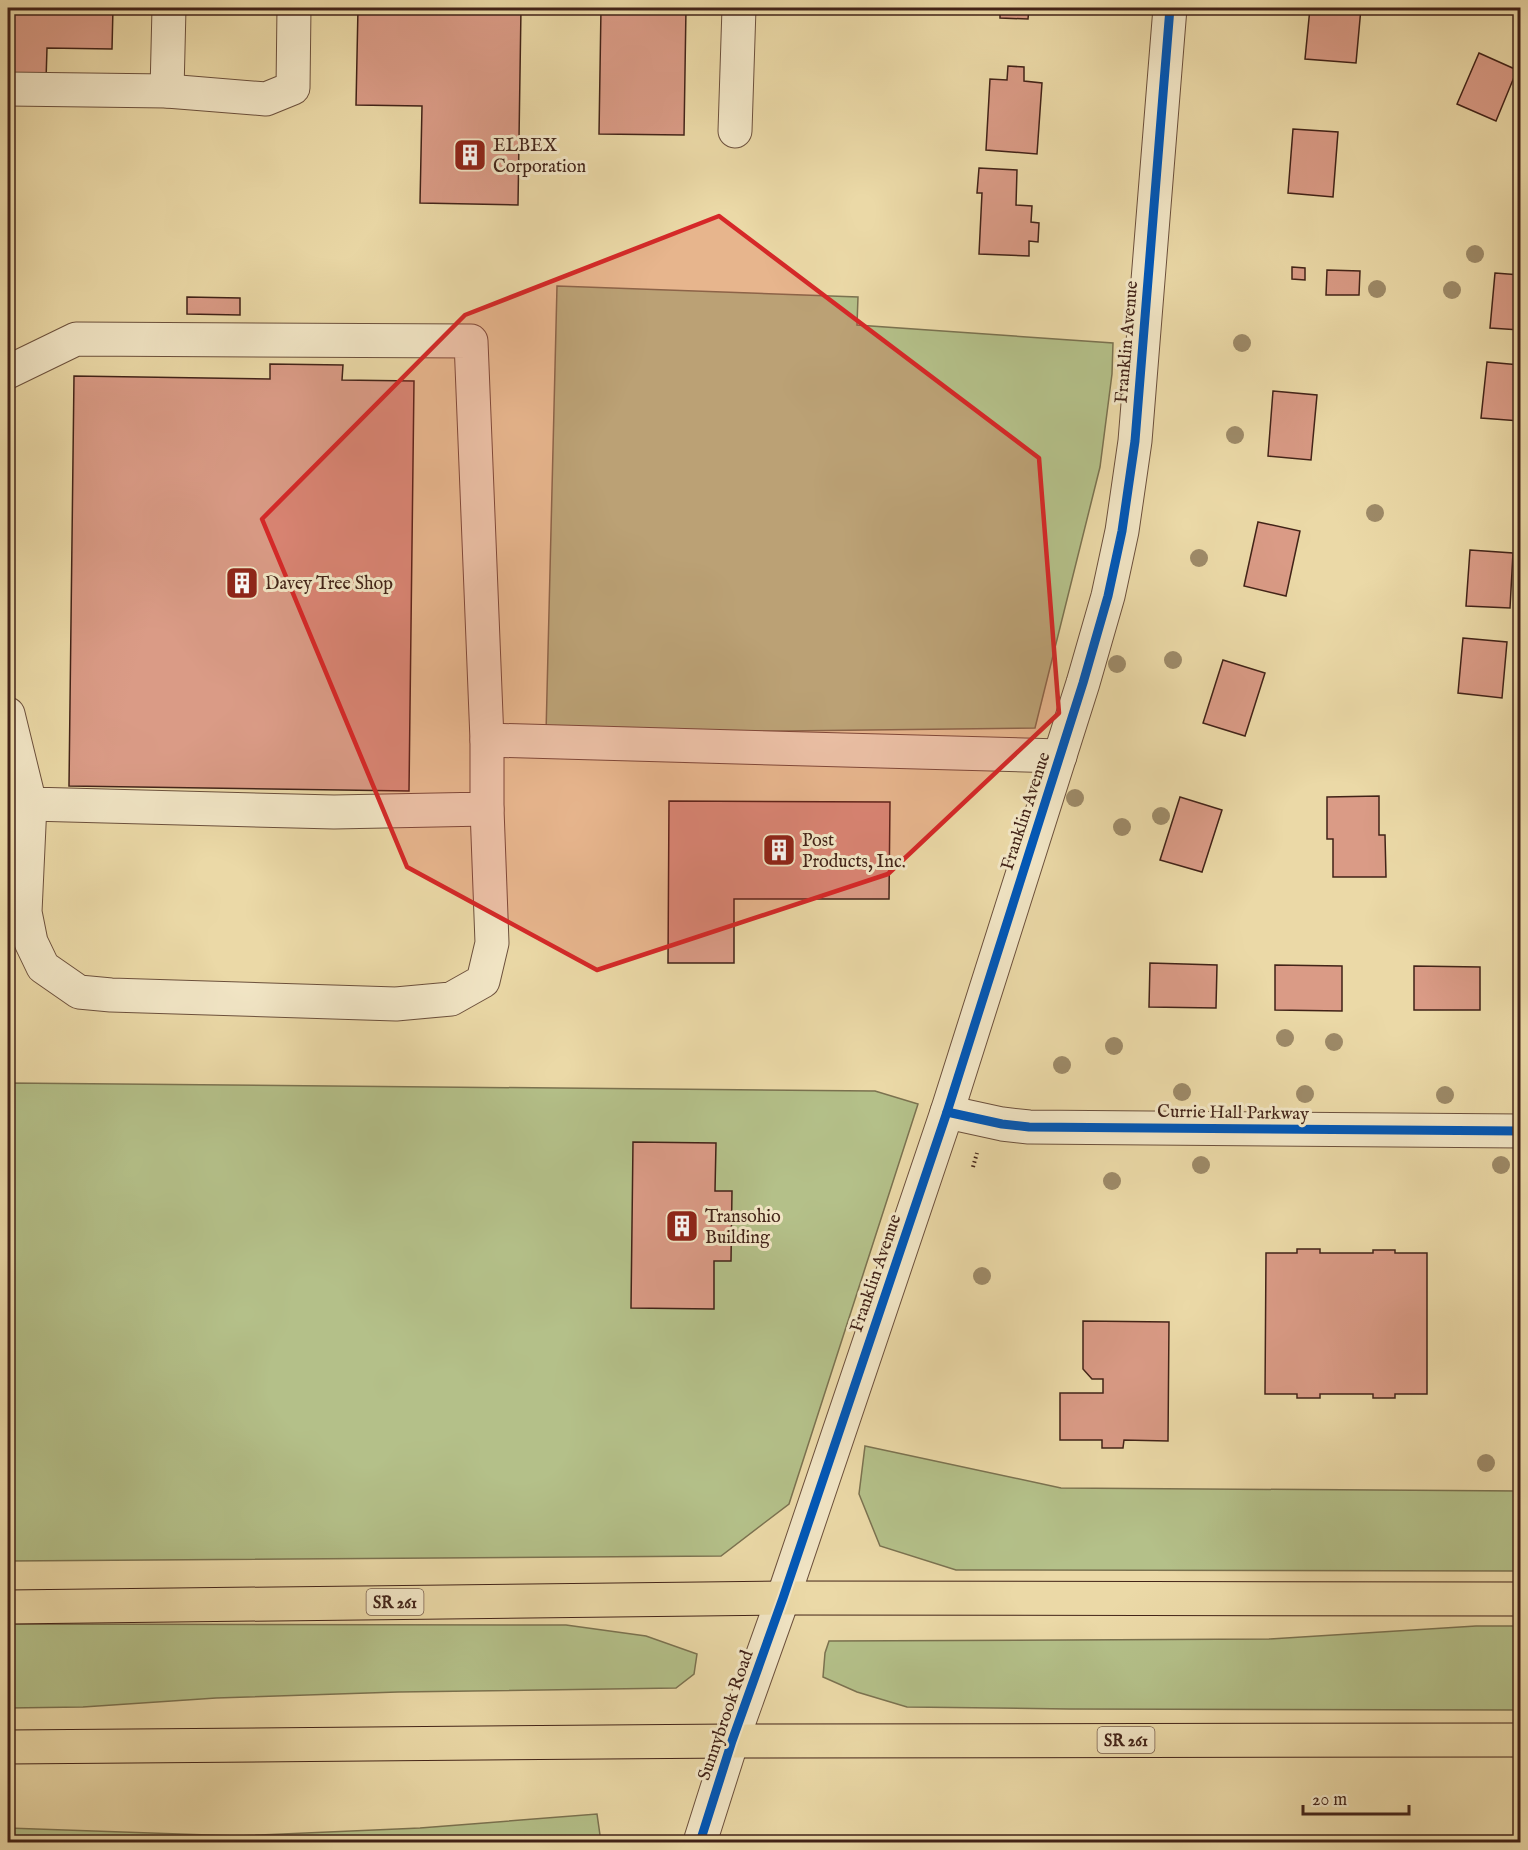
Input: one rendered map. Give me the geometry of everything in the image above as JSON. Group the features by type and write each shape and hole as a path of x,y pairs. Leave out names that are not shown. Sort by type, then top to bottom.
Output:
{"main road":[{"name":"SR 261","path":"8,1607 783,1598 1521,1599"},
{"name":"SR 261","path":"8,1747 732,1741 1521,1740"}],"street":[{"path":"167,91 169,8"},
{"path":"8,89 167,91 266,99 293,88 294,8"},
{"path":"735,131 739,8"},
{"name":"Franklin Avenue","path":"783,1598 948,1112 1108,596 1122,531 1135,441 1170,8"},
{"path":"8,372 76,339 471,341 487,740 492,943 483,981 451,999 396,1004 79,992 43,967 32,942 25,912 30,804 8,714"},
{"path":"487,740 1060,756"},
{"path":"30,804 334,812 487,809"},
{"name":"Currie Hall Parkway","path":"948,1112 1002,1124 1029,1127 1521,1131"},
{"name":"Sunnybrook Road","path":"700,1842 732,1741 783,1598"}],"path":[{"path":"974,1167 977,1153"}],"highlighted area":[{"path":"719,216 1039,458 1059,713 888,874 597,970 407,867 262,519 465,315"}],"green space":[{"path":"557,286 858,297 857,325 1113,343 1112,374 1100,467 1035,728 546,734"},
{"path":"8,1083 875,1091 918,1104 789,1504 721,1556 8,1561"},
{"path":"865,1446 1061,1488 1520,1491 1520,1571 956,1570 880,1546 859,1494"},
{"path":"8,1624 566,1625 646,1636 697,1654 694,1674 676,1688 398,1692 216,1698 83,1707 8,1708"},
{"path":"1476,1626 1520,1626 1520,1710 907,1707 857,1692 823,1677 825,1653 829,1641 1269,1639"},
{"path":"597,1814 601,1842 8,1842 8,1828 237,1836 420,1828"}],"building":[{"path":"8,8 113,8 112,49 47,48 46,81 8,81"},
{"name":"ELBEX Corporation","path":"358,8 521,8 518,205 420,203 422,106 356,105"},
{"path":"601,8 686,8 684,135 599,134"},
{"path":"1000,8 1029,8 1028,19 1000,18"},
{"path":"1310,8 1361,8 1356,63 1305,59"},
{"path":"1479,53 1517,70 1496,121 1457,104"},
{"path":"1008,66 1024,67 1024,81 1042,83 1037,154 986,150 990,79 1007,80"},
{"path":"1293,129 1338,132 1333,197 1288,193"},
{"path":"979,168 1017,170 1016,205 1032,206 1031,222 1039,223 1038,242 1029,241 1029,256 979,254 982,193 977,193"},
{"path":"1292,267 1305,268 1305,280 1292,279"},
{"path":"1327,270 1360,271 1359,295 1326,295"},
{"path":"1495,273 1520,275 1520,330 1490,328"},
{"path":"187,297 240,298 240,315 187,314"},
{"path":"1487,362 1520,365 1520,421 1481,418"},
{"name":"Davey Tree Shop","path":"270,364 343,365 342,380 414,381 409,791 69,786 74,376 270,379"},
{"path":"1273,391 1317,395 1311,460 1268,456"},
{"path":"1258,522 1300,531 1286,596 1244,586"},
{"path":"1470,550 1513,553 1510,608 1466,606"},
{"path":"1463,638 1507,642 1502,698 1458,693"},
{"path":"1223,660 1265,673 1245,736 1203,723"},
{"path":"1379,796 1379,835 1385,835 1386,877 1333,877 1333,839 1327,839 1327,797"},
{"path":"1180,797 1222,810 1202,872 1160,860"},
{"name":"Post Products, Inc.","path":"669,801 890,802 889,899 734,899 734,963 668,963"},
{"path":"1150,963 1217,965 1216,1008 1149,1007"},
{"path":"1275,965 1342,966 1342,1011 1275,1010"},
{"path":"1414,966 1480,967 1480,1010 1414,1010"},
{"name":"Transohio Building","path":"633,1142 716,1143 715,1191 732,1191 731,1261 714,1261 714,1309 631,1308"},
{"path":"1297,1249 1320,1249 1320,1253 1373,1253 1373,1250 1395,1250 1395,1253 1427,1253 1427,1394 1395,1394 1395,1398 1373,1398 1373,1394 1320,1394 1320,1398 1297,1398 1297,1394 1265,1394 1266,1253 1297,1253"},
{"path":"1083,1321 1169,1322 1168,1441 1124,1440 1123,1448 1102,1448 1102,1440 1060,1440 1060,1393 1103,1393 1103,1379 1092,1379 1083,1369"}],"cycle path":[{"path":"700,1842 732,1741 783,1598 947,1112 1083,683 1108,596 1122,531 1135,441 1170,8"},
{"path":"947,1112 1002,1124 1029,1127 1520,1131"}],"place":[{"name":"ELBEX Corporation","path":"470,155"},
{"name":"Davey Tree Shop","path":"242,583"},
{"name":"Post Products, Inc.","path":"779,850"},
{"name":"Transohio Building","path":"682,1226"}]}
